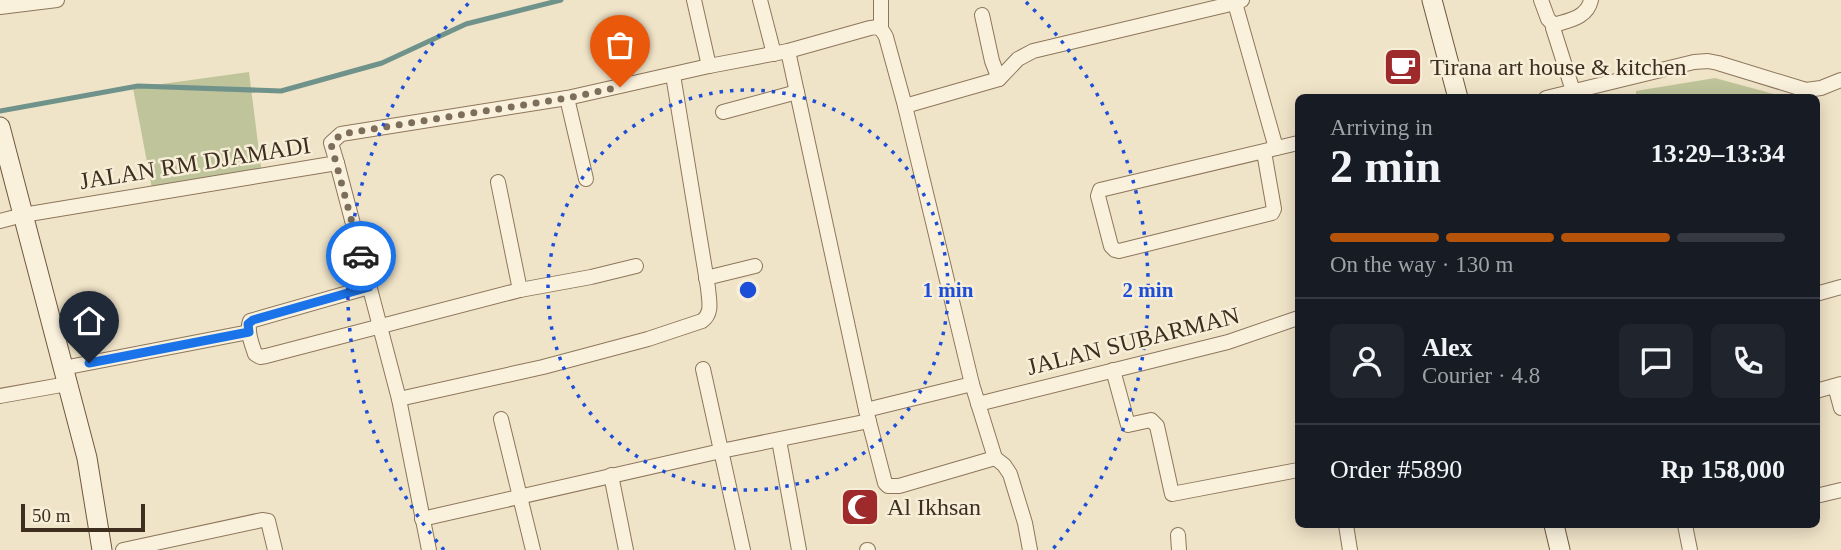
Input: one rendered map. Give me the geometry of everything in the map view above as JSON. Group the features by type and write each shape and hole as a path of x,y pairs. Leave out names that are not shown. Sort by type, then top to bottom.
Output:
{"street":[{"path":"0,7 57,0"},
{"path":"694,0 709,66"},
{"path":"760,0 797,92 867,415 888,486 908,484 995,458"},
{"path":"881,0 881,29 886,37 905,106 972,384 995,458 1010,474 1030,550"},
{"path":"1432,0 1457,94"},
{"path":"1541,0 1548,19 1554,25 1554,34 1573,91"},
{"path":"1554,25 1583,15 1590,8 1591,0"},
{"path":"905,106 999,79 1018,59 1033,51 1239,2 1270,150 1274,209 1272,213 1119,251 1111,246 1098,196 1100,190 1270,150 1295,144"},
{"path":"982,15 986,39 999,79"},
{"name":"JALAN RM DJAMADI","path":"0,220 337,163 331,144 341,134 567,98 781,52 870,28 881,29"},
{"path":"1561,94 1708,61 1806,90 1839,86"},
{"path":"399,399 543,368 648,339 707,318 710,310 706,278 673,75"},
{"path":"723,112 797,92"},
{"path":"567,98 586,180"},
{"path":"0,127 4,157 23,215 87,458 102,550"},
{"path":"337,163 399,399 429,550"},
{"path":"498,182 520,290"},
{"path":"369,287 253,320 248,324 255,354 260,357 520,290 636,266"},
{"path":"706,278 755,266"},
{"path":"1820,293 1841,287"},
{"name":"JALAN SUBARMAN","path":"978,404 1228,342 1295,319"},
{"path":"0,396 65,376 249,332"},
{"path":"702,369 743,550"},
{"path":"1113,370 1128,425 1151,420 1157,426 1172,494 1295,471"},
{"path":"422,519 611,475 779,440 972,384"},
{"path":"1820,390 1838,385 1841,408"},
{"path":"501,419 533,550"},
{"path":"779,440 799,550"},
{"path":"611,475 626,550"},
{"path":"1820,495 1841,490"},
{"path":"123,550 262,520 268,521 275,550"},
{"path":"1346,528 1350,550"},
{"path":"1555,528 1560,550"},
{"path":"1685,528 1689,550"}],"green space":[{"path":"249,72 262,175 153,194 133,88"},
{"path":"1715,78 1773,94 1636,94 1636,91"}],"waterway":[{"path":"0,111 138,86 281,91 382,63 466,24 561,0"}],"way so far":[{"path":"361,256 331,144 333,139 341,134 620,87"}],"place":[{"name":"Tirana art house & kitchen","path":"1403,67"},
{"name":"Al Ikhsan","path":"860,507"}],"route":[{"path":"89,363 249,332 250,321 369,287 361,256"}]}
